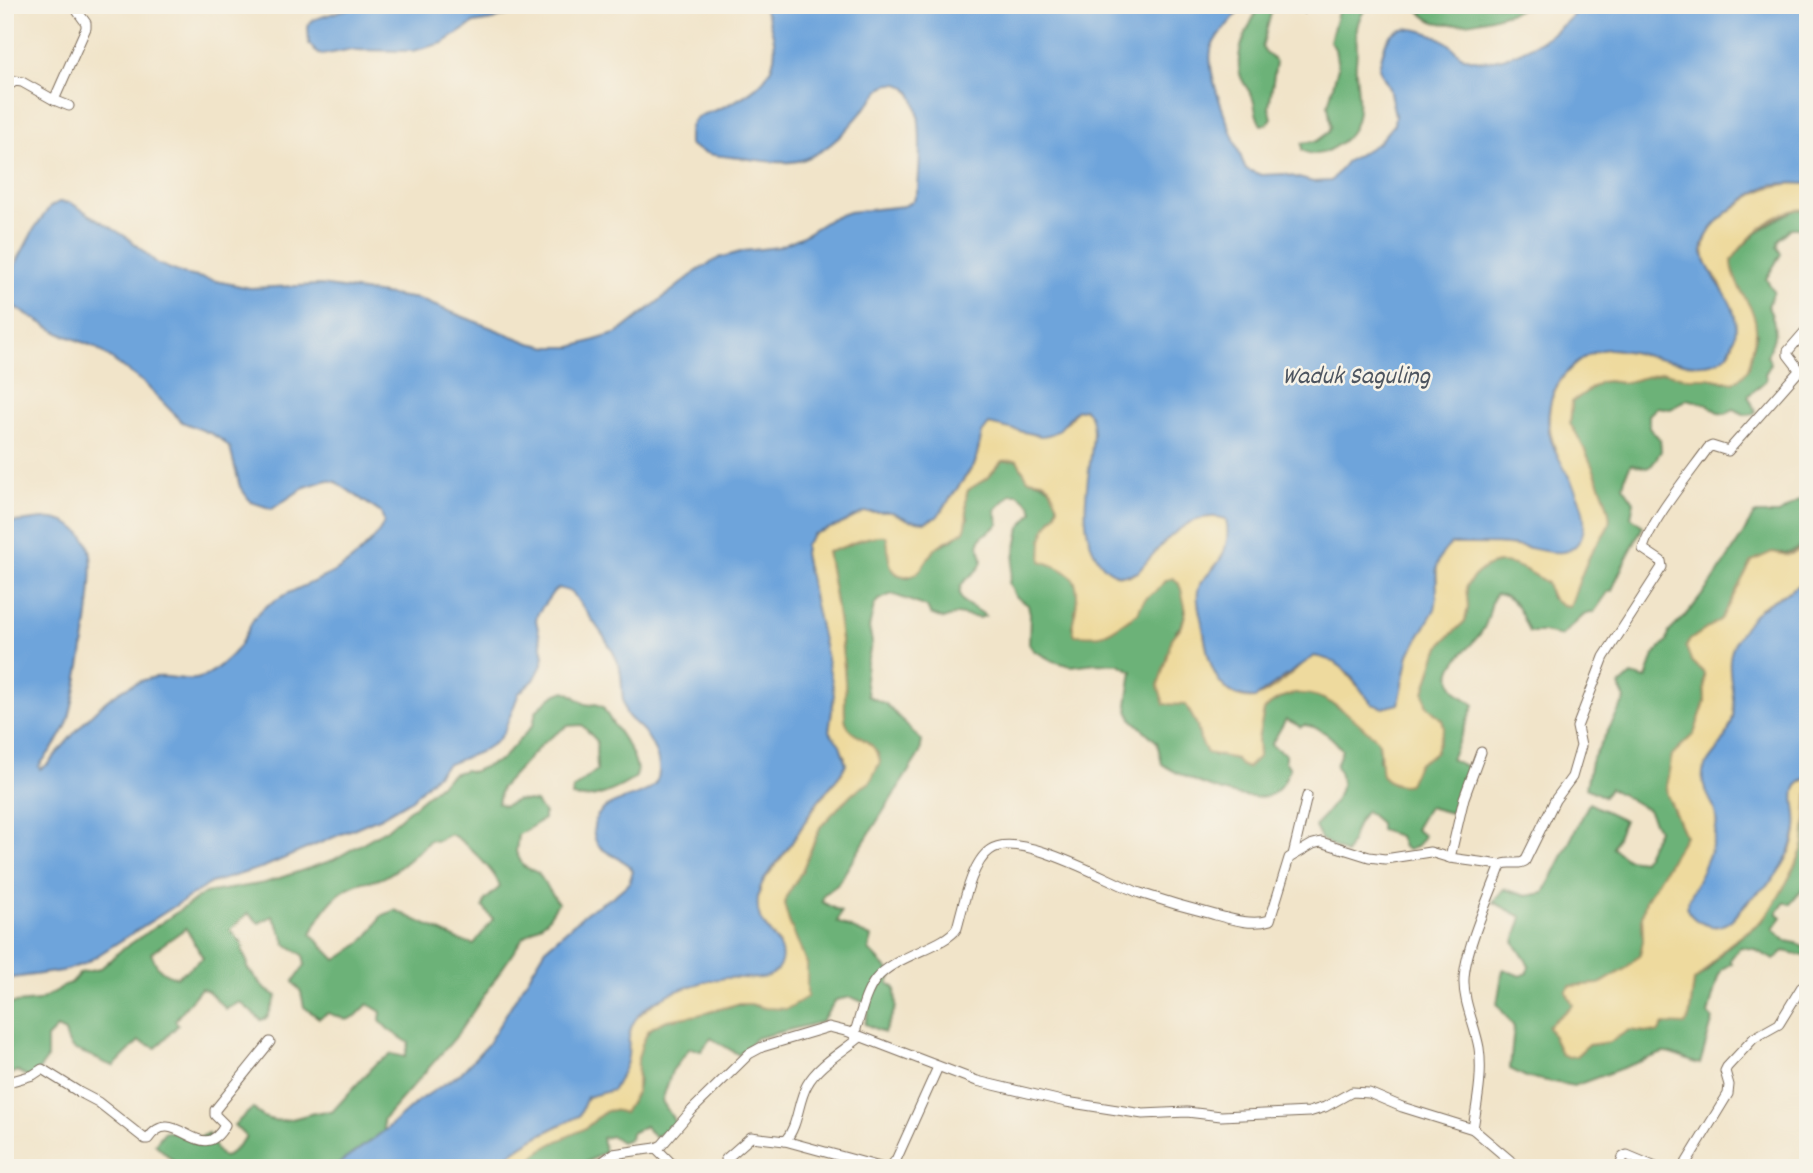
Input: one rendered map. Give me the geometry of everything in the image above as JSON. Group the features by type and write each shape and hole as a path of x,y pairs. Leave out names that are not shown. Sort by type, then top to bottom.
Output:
{"street":[{"path":"54,100 86,28 86,23 78,12 78,5"},
{"path":"5,88 15,82 22,82 69,106"},
{"path":"785,1141 795,1125 802,1095 813,1076 857,1036 872,985 878,976 910,955 953,935 977,867 988,851 995,847 1014,845 1031,848 1080,866 1138,893 1245,922 1270,920 1287,863 1293,855 1321,842 1369,857 1385,859 1430,852 1450,858 1501,865 1525,861 1558,796 1572,777 1581,746 1577,727 1604,657 1662,567 1661,561 1643,549 1649,535 1708,448 1712,446 1728,451 1797,372 1798,368 1788,351 1808,328"},
{"path":"1450,858 1464,798 1481,752"},
{"path":"1293,855 1307,796"},
{"path":"1473,1129 1480,1083 1479,1048 1464,992 1463,977 1501,865"},
{"path":"1683,1168 1728,1094 1730,1085 1725,1071 1727,1067 1754,1038 1779,1024 1801,988 1808,983"},
{"path":"594,1168 616,1153 656,1148 673,1135 692,1110 749,1055 762,1047 829,1027 977,1081 1066,1102 1143,1114 1187,1112 1221,1116 1309,1112 1325,1107 1352,1092 1361,1092 1473,1129 1519,1168"},
{"path":"5,1083 42,1069 98,1102 145,1139 164,1125 196,1139 210,1140 219,1135 225,1125 215,1115 215,1110 270,1042"},
{"path":"726,1159 751,1137 785,1141 884,1168 891,1166 939,1067"},
{"path":"656,1148 670,1162 666,1168"},
{"path":"1619,1168 1623,1157 1627,1155 1658,1168"}],"green space":[{"path":"1259,5 1273,5 1262,48 1276,62 1269,107 1272,118 1267,124 1261,125 1252,96 1241,77 1239,65 1244,38"},
{"path":"1343,5 1369,5 1361,16 1357,31 1357,118 1348,136 1339,144 1324,152 1311,154 1302,150 1302,143 1317,141 1329,132 1331,126 1328,105 1338,67 1335,49 1330,41 1338,12"},
{"path":"1413,5 1535,5 1485,20 1446,24 1429,19"},
{"path":"1798,209 1808,210 1808,234 1798,228 1791,228 1779,239 1777,247 1781,254 1766,279 1774,291 1768,306 1775,330 1767,355 1771,364 1765,374 1766,380 1748,396 1755,410 1754,414 1746,415 1733,409 1726,414 1719,413 1707,404 1687,399 1671,409 1657,407 1649,415 1649,428 1660,439 1661,451 1647,468 1631,464 1623,486 1634,502 1631,517 1643,526 1612,591 1608,592 1594,612 1584,615 1561,636 1529,632 1513,602 1495,594 1485,627 1456,661 1450,677 1460,695 1474,705 1451,759 1469,768 1451,813 1428,807 1415,829 1424,836 1416,847 1408,850 1403,847 1399,836 1380,830 1380,823 1366,811 1346,854 1321,839 1315,827 1340,791 1340,775 1336,766 1342,750 1330,737 1315,728 1304,725 1301,727 1286,719 1271,745 1285,754 1285,762 1290,768 1278,789 1261,797 1248,797 1216,789 1162,764 1157,742 1129,713 1127,705 1132,671 1119,664 1071,666 1053,661 1033,650 1029,644 1028,605 1015,596 1009,583 1020,528 1033,512 1031,505 1018,494 1011,494 995,510 999,524 979,541 982,560 979,568 961,585 961,599 985,616 979,618 957,614 943,619 930,614 927,607 892,594 878,600 874,606 869,628 872,642 865,679 868,696 886,704 922,741 920,753 837,885 823,895 822,902 841,912 837,922 871,937 869,950 892,974 888,983 895,988 896,1007 884,1033 865,1024 870,1005 851,997 836,1000 821,1022 756,1038 739,1055 711,1038 701,1051 690,1048 672,1071 662,1101 677,1125 655,1137 645,1126 631,1133 630,1139 621,1142 612,1136 602,1138 605,1152 576,1168 526,1168 537,1154 585,1128 604,1112 613,1110 624,1113 638,1086 637,1061 640,1048 654,1026 670,1019 734,1006 765,1008 807,964 789,922 784,904 786,897 802,871 820,827 851,794 870,782 879,755 847,726 842,650 827,552 870,537 886,536 893,569 903,577 909,577 920,569 937,547 954,539 961,531 968,518 964,503 968,490 987,478 1002,461 1017,460 1028,479 1047,486 1057,500 1056,514 1051,519 1062,568 1073,578 1079,593 1072,627 1107,633 1138,613 1142,600 1162,584 1173,577 1178,582 1185,604 1183,619 1176,631 1186,705 1197,725 1200,739 1214,756 1233,758 1241,765 1259,756 1258,739 1264,710 1282,698 1303,693 1321,698 1363,725 1378,741 1379,760 1418,763 1435,753 1444,727 1442,720 1426,705 1424,692 1442,643 1465,621 1468,607 1466,586 1485,567 1505,563 1515,565 1547,583 1551,598 1570,606 1589,558 1608,527 1609,515 1601,489 1570,424 1572,402 1600,382 1623,383 1664,372 1687,378 1710,378 1725,382 1753,348 1757,333 1732,274 1732,260 1761,229"},
{"path":"1808,494 1807,528 1801,545 1795,551 1772,552 1748,568 1721,619 1690,640 1691,660 1704,673 1705,702 1694,734 1677,750 1667,795 1685,836 1646,900 1642,916 1643,941 1640,955 1625,969 1599,984 1570,986 1573,1005 1548,1026 1561,1054 1576,1056 1588,1045 1610,1042 1629,1030 1658,1033 1663,1025 1689,1018 1694,981 1706,972 1725,949 1763,920 1804,843 1803,834 1808,817 1808,891 1803,889 1790,904 1785,902 1777,913 1782,917 1773,929 1786,941 1808,950 1808,957 1784,951 1774,960 1754,949 1740,947 1730,960 1732,963 1722,969 1718,977 1708,1014 1713,1019 1700,1064 1663,1053 1574,1086 1526,1077 1510,1069 1514,1027 1497,1004 1503,969 1520,976 1528,973 1529,965 1514,942 1522,917 1493,902 1504,889 1526,896 1544,893 1589,803 1624,820 1613,848 1627,859 1643,861 1658,830 1648,810 1610,788 1604,797 1586,788 1591,762 1625,699 1619,686 1631,675 1646,679 1654,655 1667,641 1669,632 1713,581 1754,514 1779,514"},
{"path":"565,691 583,703 603,707 630,751 637,769 636,777 614,790 596,796 572,796 573,789 597,770 597,741 582,725 567,726 543,743 501,788 498,803 504,806 517,800 536,802 544,814 544,819 518,835 516,852 523,866 538,873 558,903 547,920 523,938 455,1038 383,1120 384,1131 333,1168 181,1168 155,1144 165,1131 201,1137 208,1133 216,1150 223,1157 228,1156 246,1137 234,1125 253,1108 262,1116 281,1121 332,1112 375,1064 392,1054 405,1057 409,1043 389,1030 380,1021 381,1012 368,1004 356,1016 347,1020 328,1013 319,1018 304,1007 301,992 293,982 305,965 303,955 286,944 272,916 259,923 248,913 230,930 242,943 247,968 266,990 277,996 267,1018 261,1020 240,1002 226,1009 208,991 201,988 175,1020 178,1025 156,1048 139,1041 114,1066 72,1048 65,1032 57,1028 47,1038 47,1059 32,1079 17,1071 5,1077 5,1004 38,1001 72,982 80,973 100,969 120,951 205,893 265,883 333,860 387,829 452,774 465,770 472,772 501,760 533,725 536,711 552,696","holes":["450,834 479,857 500,887 485,900 483,907 493,919 474,944 461,941 395,910 381,916 373,930 362,941 336,960 311,934 325,909 338,895 354,885 385,877 430,840 437,841","186,928 203,958 177,977 160,969 151,953"]}],"sand":[{"path":"1808,184 1808,210 1797,210 1775,218 1755,233 1732,260 1736,280 1755,321 1756,335 1751,360 1743,375 1733,383 1710,378 1687,378 1664,372 1623,383 1600,382 1572,402 1570,424 1601,489 1609,515 1608,527 1589,558 1570,606 1554,600 1547,583 1515,565 1505,563 1485,567 1466,586 1468,607 1465,621 1442,643 1424,692 1426,705 1442,720 1444,727 1435,753 1418,764 1409,784 1394,784 1382,775 1379,743 1353,718 1329,701 1303,694 1277,700 1264,710 1258,739 1259,756 1247,768 1240,765 1236,759 1207,753 1186,705 1164,704 1158,686 1172,638 1182,626 1186,611 1178,582 1173,578 1166,580 1144,601 1138,613 1108,632 1075,635 1073,624 1077,601 1076,584 1068,573 1041,561 1042,539 1058,505 1049,486 1043,481 1028,479 1017,460 1002,461 987,478 968,490 964,531 936,548 916,573 903,576 893,570 886,536 870,537 827,552 842,648 845,720 849,729 870,744 878,754 880,762 870,782 851,794 820,827 802,871 786,897 784,904 789,922 807,964 807,997 787,1009 737,1004 667,1020 654,1026 648,1031 642,1044 638,1058 637,1091 624,1113 613,1110 604,1112 585,1128 537,1154 526,1168 495,1168 524,1145 579,1116 587,1097 613,1090 627,1062 627,1038 635,1019 666,995 695,984 728,977 769,976 779,944 762,922 758,912 757,902 762,883 819,801 842,773 845,757 829,731 834,696 804,554 805,545 813,534 864,512 892,512 909,520 925,522 937,517 975,464 982,433 989,424 1041,436 1067,423 1077,410 1085,409 1094,426 1093,446 1115,574 1130,576 1138,572 1165,541 1187,524 1212,517 1226,519 1226,547 1213,569 1200,583 1206,646 1210,662 1225,689 1239,697 1255,698 1314,656 1338,663 1357,685 1383,708 1399,704 1409,654 1429,620 1439,555 1451,544 1490,543 1530,548 1581,503 1557,454 1549,420 1550,404 1556,387 1568,371 1586,356 1609,349 1699,363 1716,361 1728,353 1734,337 1722,287 1706,260 1704,251 1708,235 1725,215 1756,194 1776,186"},
{"path":"1808,539 1808,577 1760,608 1730,671 1734,694 1733,718 1723,744 1705,767 1705,786 1715,806 1717,823 1713,849 1699,878 1716,927 1734,916 1785,862 1796,832 1794,788 1808,777 1804,842 1793,870 1763,919 1724,949 1694,981 1689,1019 1685,1025 1663,1024 1658,1033 1629,1030 1610,1042 1588,1045 1576,1056 1561,1054 1548,1026 1573,1005 1566,992 1570,986 1600,984 1625,969 1640,955 1643,941 1642,916 1646,900 1685,836 1666,787 1672,755 1694,734 1705,702 1704,673 1691,660 1686,647 1690,640 1721,619 1752,561 1772,552 1787,555 1794,553 1801,549"}],"water":[{"path":"359,5 538,5 474,23 443,43 413,51 348,50 322,55 316,52 309,44 308,26 312,20"},
{"name":"Waduk Saguling","path":"762,5 1243,5 1216,39 1210,55 1215,84 1242,160 1246,169 1261,175 1284,174 1313,182 1331,181 1346,162 1378,143 1394,124 1395,115 1389,88 1379,68 1389,37 1400,29 1408,28 1433,35 1448,43 1464,57 1478,61 1494,60 1528,48 1560,28 1581,5 1808,5 1808,184 1775,184 1751,195 1717,223 1704,243 1703,253 1707,264 1734,312 1735,335 1727,354 1717,361 1687,364 1621,350 1602,350 1582,359 1561,379 1551,400 1549,433 1580,501 1584,526 1581,538 1571,549 1558,552 1510,545 1451,544 1439,560 1435,609 1409,654 1399,704 1383,708 1372,704 1342,667 1314,656 1255,698 1230,692 1222,685 1211,665 1198,596 1202,581 1224,552 1227,539 1226,519 1212,517 1187,524 1165,542 1138,572 1128,575 1107,569 1091,545 1086,523 1093,435 1092,420 1085,409 1077,410 1062,427 1049,435 1041,436 989,424 982,433 975,463 937,517 925,522 909,520 892,512 864,512 813,534 805,545 804,554 833,686 829,731 840,745 846,764 761,886 758,912 782,955 777,970 766,977 725,978 702,983 663,997 642,1011 632,1025 626,1065 613,1090 587,1097 579,1116 524,1144 495,1168 333,1168 384,1131 418,1101 461,1073 487,1045 547,947 587,912 629,883 633,871 597,843 594,826 598,815 606,807 649,789 656,782 659,772 657,757 647,736 626,713 620,671 611,647 572,592 559,588 538,613 536,620 544,656 541,667 534,680 519,693 504,732 497,741 482,751 446,765 412,799 381,817 264,867 211,883 84,964 62,971 5,979 5,521 62,521 85,538 91,560 86,632 72,706 63,733 39,766 40,769 47,765 93,713 119,692 151,678 197,679 212,671 236,650 260,611 286,594 343,566 371,542 384,522 381,513 336,482 327,480 305,487 272,509 251,502 240,487 230,448 223,441 182,422 144,383 95,347 59,333 16,308 10,298 15,265 34,229 50,207 59,202 71,203 128,238 158,264 183,274 250,288 320,285 418,299 530,343 549,347 572,347 618,333 697,271 719,258 744,251 778,247 832,218 849,212 904,206 914,200 918,189 919,122 916,104 909,91 899,84 884,86 829,146 798,161 764,161 720,156 700,151 689,144 690,127 696,118 721,108 756,88 770,70 775,46 769,20"},
{"path":"1808,577 1808,777 1800,782 1794,794 1797,825 1794,839 1780,870 1771,881 1730,921 1721,926 1711,926 1696,920 1686,907 1707,859 1716,828 1715,813 1704,787 1703,773 1724,740 1733,717 1731,654 1740,634 1755,614"}]}
